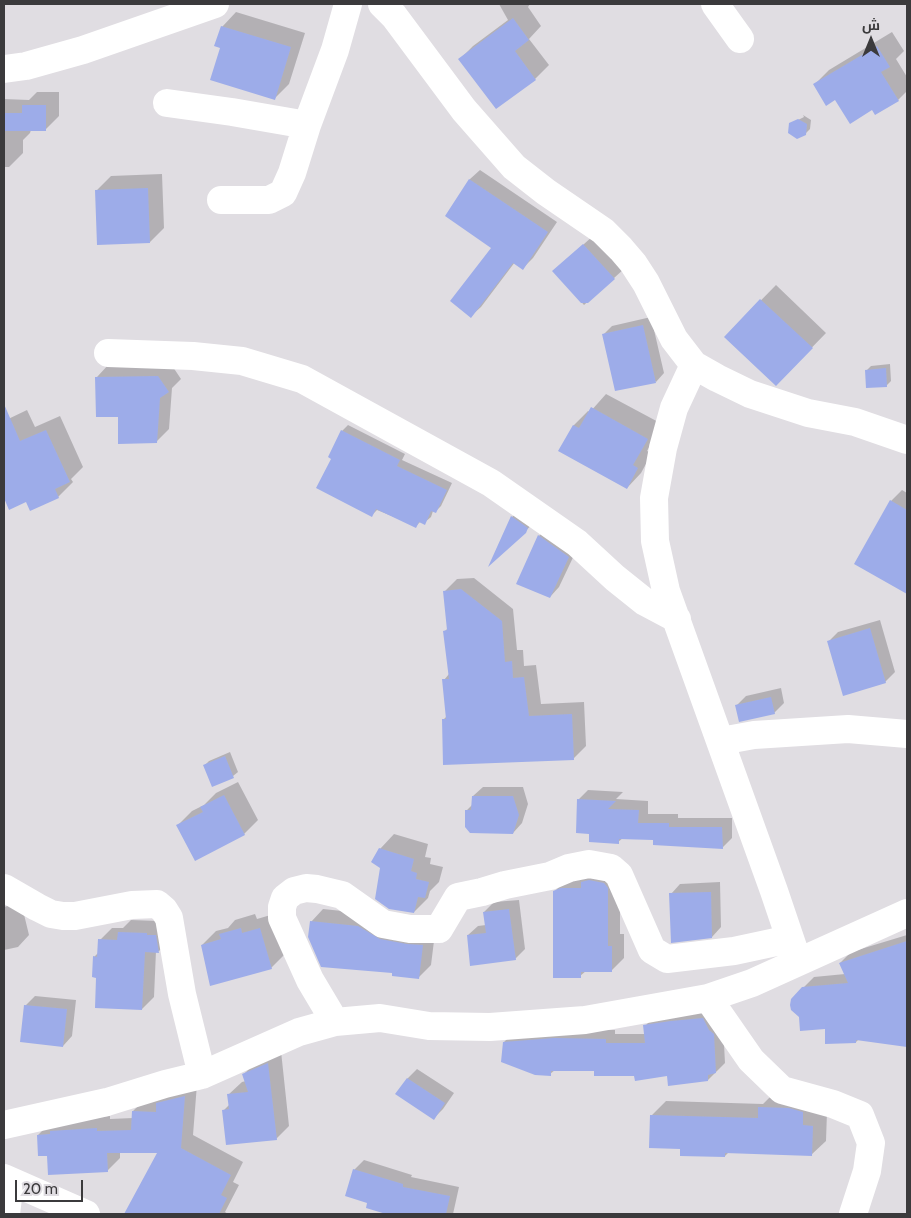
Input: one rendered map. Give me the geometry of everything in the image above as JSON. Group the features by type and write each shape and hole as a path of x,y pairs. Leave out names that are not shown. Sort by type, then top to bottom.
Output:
{"street":[{"path":"4,69 26,66 83,50 215,4"},
{"path":"222,200 269,200 283,192 292,173 307,125 335,50 348,4"},
{"path":"383,4 464,110 514,167 546,192 603,231 634,263 674,339 694,365 750,394 808,413 855,422 907,440"},
{"path":"715,4 740,38"},
{"path":"167,103 307,125"},
{"path":"108,353 193,356 242,361 302,379 491,483 577,543 615,578 645,602 678,619"},
{"path":"694,365 674,408 663,448 654,498 655,541 666,591 678,619 794,951"},
{"path":"721,740 754,734 848,729 907,734"},
{"path":"334,1022 310,980 282,918 282,907 285,898 294,891 306,888 342,895 383,924 410,929 439,929 458,897 550,876 569,868 589,864 611,868 619,875 652,950 667,959 734,951 794,951 907,913"},
{"path":"4,888 36,907 51,914 63,916 75,916 132,905 157,904 164,910 169,918 182,994 202,1075"},
{"path":"4,1125 107,1102 202,1075 299,1032 334,1022 380,1018 429,1026 490,1027 585,1020 708,998 752,983 794,951"},
{"path":"708,998 751,1060 782,1090 833,1104 860,1115 871,1143 867,1171 854,1214"},
{"path":"6,1214 7,1179 86,1214"}],"building":[{"path":"513,18 529,40 515,51 536,80 496,109 458,59"},
{"path":"221,26 291,47 275,100 210,80 220,48 214,46"},
{"path":"877,46 890,67 881,72 899,101 875,115 872,110 850,124 835,100 826,106 813,84"},
{"path":"22,105 46,105 46,131 4,131 4,113 22,113"},
{"path":"798,119 807,124 806,135 797,139 788,133 789,123"},
{"path":"469,179 548,232 523,270 513,263 471,318 450,301 491,248 445,216"},
{"path":"148,188 150,243 97,245 95,190"},
{"path":"583,244 615,279 588,303 581,303 552,271"},
{"path":"760,299 813,348 776,386 724,337"},
{"path":"643,325 656,383 615,391 602,334"},
{"path":"886,368 887,387 866,388 865,370"},
{"path":"158,376 169,392 160,398 157,443 118,444 118,417 96,417 95,377"},
{"path":"4,404 20,441 46,430 70,482 55,489 59,498 30,511 26,502 9,510 4,498"},
{"path":"591,407 648,439 633,465 638,468 627,489 558,451 573,425 579,428"},
{"path":"341,430 400,460 397,466 447,490 436,513 431,511 425,525 419,522 416,528 376,509 372,517 316,488 331,459 328,457"},
{"path":"890,500 907,510 907,594 854,564"},
{"path":"511,516 528,528 526,533 488,567"},
{"path":"538,535 569,557 550,598 516,584"},
{"path":"461,589 502,621 505,662 512,661 513,678 524,677 529,716 572,714 574,760 443,765 442,719 446,719 442,679 449,679 443,631 447,630 443,591"},
{"path":"870,628 886,683 843,696 827,641"},
{"path":"771,697 775,714 739,722 735,705"},
{"path":"225,756 234,778 212,787 203,765"},
{"path":"224,795 245,835 195,861 176,825 203,812 200,807"},
{"path":"472,796 513,796 519,815 513,834 470,833 465,827 465,810 471,810"},
{"path":"577,799 616,801 608,809 639,810 638,823 669,823 669,827 722,827 723,849 653,845 653,840 619,839 619,844 589,842 589,834 576,833"},
{"path":"379,848 414,859 411,871 417,873 416,879 429,882 425,898 418,897 414,913 389,909 375,899 380,868 371,862"},
{"path":"589,880 604,883 608,888 608,946 612,946 612,972 581,972 581,978 553,978 553,891 561,888 581,888 581,882"},
{"path":"711,892 712,938 671,943 669,893"},
{"path":"509,909 516,960 470,966 467,935 486,933 483,912"},
{"path":"310,921 358,926 380,939 423,945 419,979 392,976 392,973 321,967 308,937"},
{"path":"241,928 242,933 260,928 272,969 210,986 201,945 221,939 219,934"},
{"path":"118,932 156,935 159,953 145,952 142,1010 95,1008 96,978 92,977 93,956 97,957 98,939 117,940"},
{"path":"907,941 907,1047 856,1040 856,1043 825,1044 825,1029 800,1031 799,1017 791,1010 790,1005 791,999 802,987 848,983 839,963"},
{"path":"24,1005 67,1009 63,1047 20,1042"},
{"path":"703,1018 709,1030 714,1034 716,1073 708,1075 708,1081 668,1086 667,1076 635,1081 634,1076 594,1076 594,1071 551,1071 551,1076 535,1075 501,1062 503,1042 554,1038 606,1039 606,1043 645,1043 643,1025"},
{"path":"268,1063 277,1140 226,1145 222,1110 229,1109 227,1094 248,1092 242,1074"},
{"path":"407,1078 445,1103 434,1120 395,1094"},
{"path":"185,1096 181,1148 231,1175 221,1195 227,1198 219,1214 124,1214 157,1153 107,1153 108,1172 48,1175 47,1156 38,1156 37,1135 50,1134 50,1131 97,1128 97,1131 131,1130 132,1111 156,1112 156,1103"},
{"path":"758,1107 789,1108 803,1112 803,1125 813,1126 812,1156 725,1153 725,1157 680,1156 680,1149 649,1148 650,1115 758,1118"},
{"path":"353,1169 403,1184 403,1187 450,1196 446,1214 386,1214 366,1208 367,1203 345,1196"}]}
